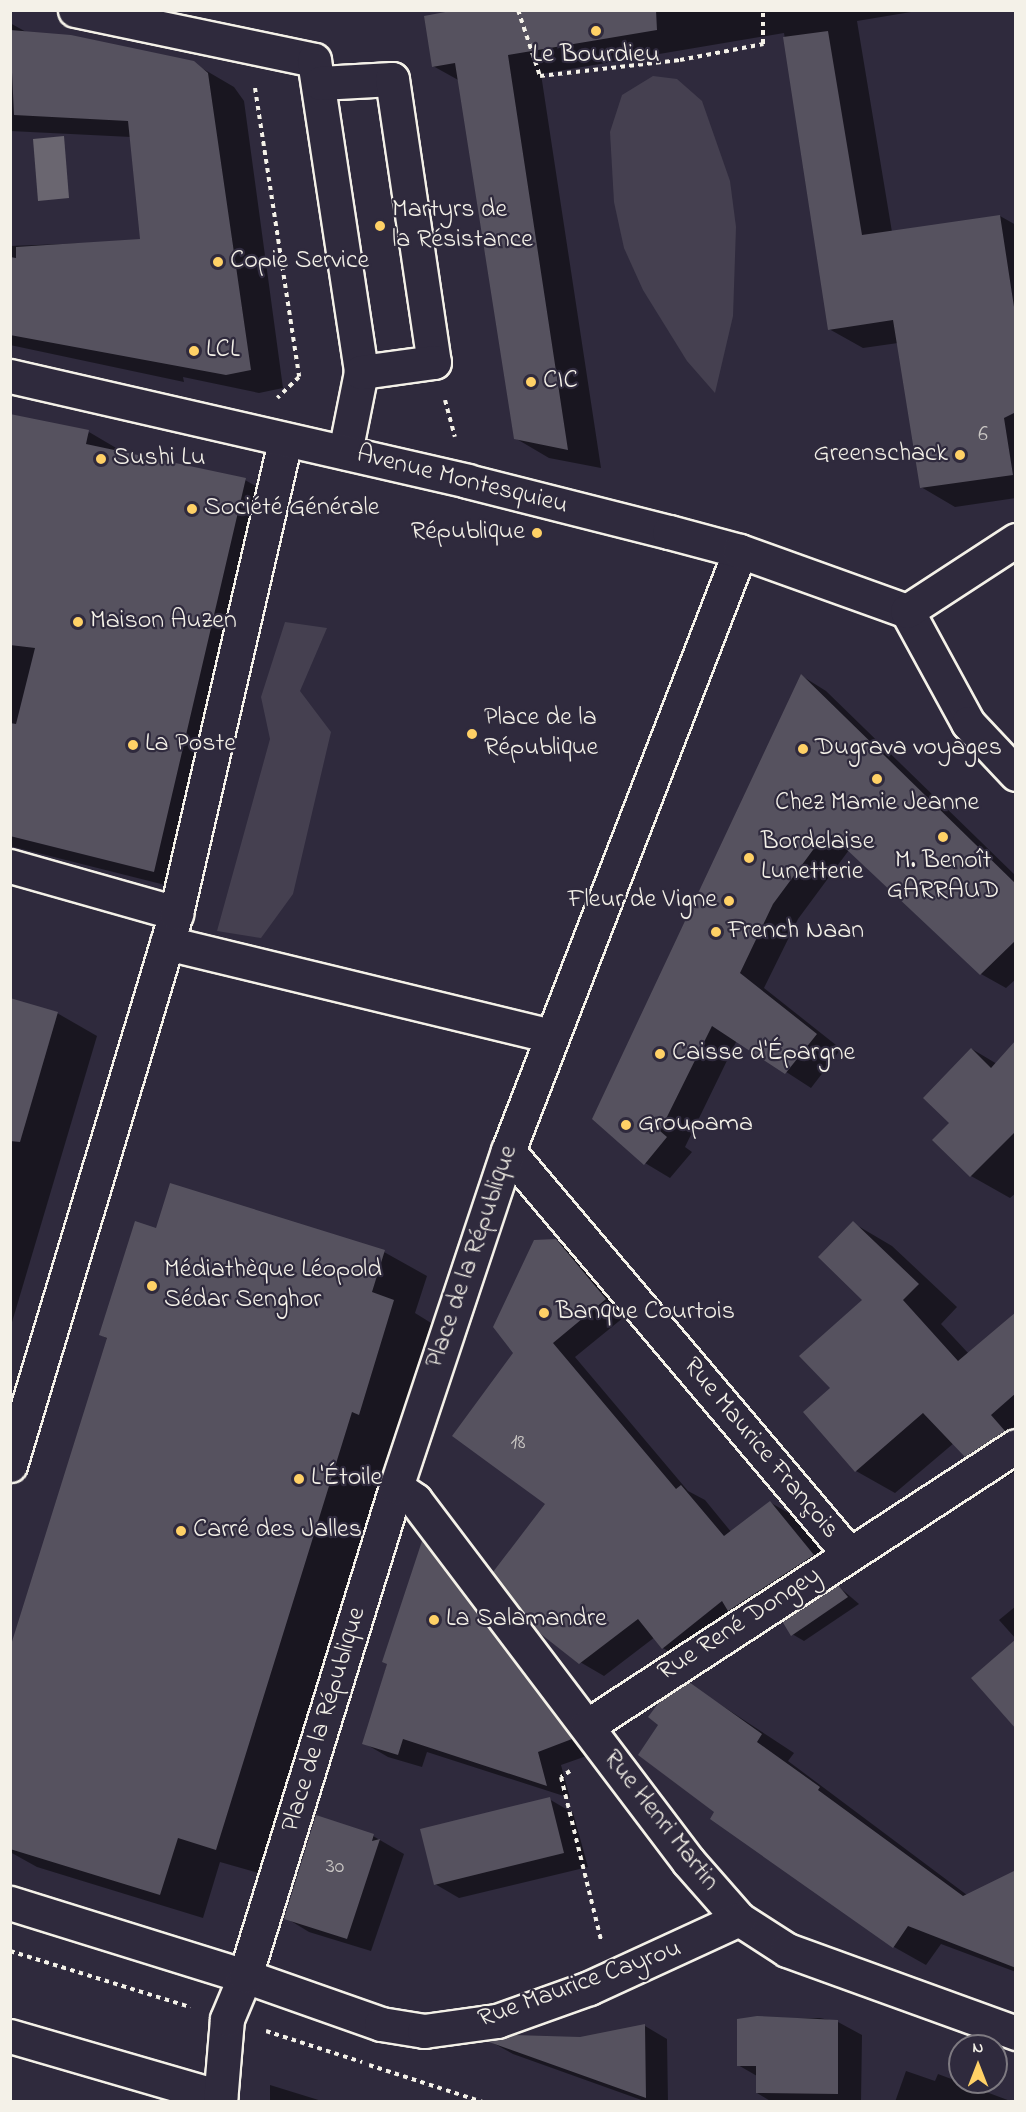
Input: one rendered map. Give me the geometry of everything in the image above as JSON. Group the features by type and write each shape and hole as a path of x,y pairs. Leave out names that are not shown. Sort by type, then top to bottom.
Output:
{"street":[{"path":"75,10 249,49 314,60 320,83 361,372 345,452"},
{"path":"320,83 392,79 434,362 361,372"},
{"name":"Avenue Montesquieu","path":"10,376 274,439 345,452 467,481 740,551 907,611"},
{"path":"10,1465 171,928 274,439"},
{"path":"1016,540 907,611 968,723 1016,774"},
{"name":"Place de la République","path":"220,2099 227,2019 244,1976 396,1486 508,1151 740,551"},
{"path":"10,866 171,928 552,1036"},
{"name":"Rue Maurice François","path":"508,1151 849,1554"},
{"name":"Rue René Dongey","path":"595,1738 849,1554 1016,1446"},
{"name":"Rue Henri Martin","path":"396,1486 415,1500 688,1861 740,1919 787,1950 1016,2033"},
{"path":"10,1903 244,1976"},
{"name":"Rue Maurice Cayrou","path":"244,1976 381,2024 424,2031 497,2021 610,1979 740,1919"},
{"path":"10,2036 220,2099"}],"path":[{"path":"518,10 540,76 680,60 763,44 763,10"},
{"path":"249,49 299,377 278,394 274,439"},
{"path":"434,362 467,481"},
{"path":"595,1738 561,1777 610,1979"}],"shaded area":[{"path":"653,76 677,79 702,101 730,181 736,227 733,316 715,393 687,361 643,290 624,248 614,202 610,132 622,95"},
{"path":"64,136 69,198 38,201 33,139"},
{"path":"285,622 327,628 300,691 331,732 293,894 261,938 217,931 270,739 261,697"}],"building":[{"path":"456,10 656,10 657,30 508,55 568,450 514,439 455,63 432,67 424,16"},
{"path":"10,30 71,35 194,61 208,73 251,370 226,375 10,335 10,257 16,258 16,247 140,239 128,121 14,115"},
{"path":"828,31 862,235 1000,215 1016,320 1016,412 1004,418 1013,475 920,488 893,320 828,330 783,37"},
{"path":"10,414 89,430 86,444 246,478 154,872 10,836 10,723 16,724 35,648 10,645"},
{"path":"801,674 1016,884 1016,940 980,975 827,831 773,904 740,973 817,1034 785,1074 712,1026 660,1131 667,1137 644,1165 592,1119"},
{"path":"10,998 58,1012 20,1142 10,1141"},
{"path":"1016,1040 1016,1131 970,1177 932,1140 949,1123 923,1098 971,1048 991,1068"},
{"name":"Carré des Jalles","path":"170,1183 385,1250 372,1292 394,1300 359,1415 352,1412 216,1850 178,1838 160,1895 10,1849 10,1648 107,1338 99,1335 135,1221 156,1228"},
{"path":"853,1221 919,1284 903,1300 958,1361 1016,1312 1016,1393 991,1415 1005,1431 965,1457 923,1413 855,1472 803,1412 830,1388 799,1356 862,1300 818,1257"},
{"path":"556,1239 606,1299 553,1343 676,1489 681,1485 724,1536 770,1501 814,1555 728,1611 722,1601 662,1649 638,1619 579,1664 537,1631 493,1572 545,1504 452,1436 513,1353 493,1327 534,1240"},
{"path":"422,1541 572,1739 538,1752 547,1786 403,1739 398,1755 362,1744 387,1664 382,1662"},
{"path":"838,1585 848,1597 791,1636 782,1621"},
{"path":"1016,1639 1016,1729 971,1678"},
{"path":"689,1682 762,1734 757,1742 820,1787 818,1790 963,1896 1016,1870 1016,1968 908,1926 893,1948 710,1819 714,1812 638,1755 658,1725 648,1717 660,1701"},
{"path":"550,1797 564,1853 434,1885 420,1829"},
{"path":"316,1815 374,1834 372,1841 380,1839 347,1939 284,1919"},
{"path":"757,2016 838,2020 838,2094 756,2093 756,2066 737,2066 737,2019"},
{"path":"645,2024 646,2098 489,2042 513,2035 580,2037"}],"place":[{"name":"Le Bourdieu","path":"596,31"},
{"name":"Martyrs de la Résistance","path":"380,226"},
{"name":"Copie Service","path":"218,262"},
{"name":"LCL","path":"194,351"},
{"name":"CIC","path":"531,382"},
{"name":"Greenschack","path":"960,455"},
{"name":"Sushi Lu","path":"101,459"},
{"name":"Société Générale","path":"192,509"},
{"name":"République","path":"537,533"},
{"name":"Maison Auzen","path":"78,622"},
{"name":"Place de la République","path":"472,734"},
{"name":"La Poste","path":"133,745"},
{"name":"Dugrava voyages","path":"803,749"},
{"name":"Chez Mamie Jeanne","path":"877,779"},
{"name":"M. Benoît GARRAUD","path":"943,837"},
{"name":"Bordelaise Lunetterie","path":"749,858"},
{"name":"Fleur de Vigne","path":"729,901"},
{"name":"French Naan","path":"716,932"},
{"name":"Caisse d'Épargne","path":"660,1054"},
{"name":"Groupama","path":"626,1125"},
{"name":"Médiathèque Léopold Sédar Senghor","path":"152,1286"},
{"name":"Banque Courtois","path":"544,1313"},
{"name":"L'Étoile","path":"299,1479"},
{"name":"Carré des Jalles","path":"181,1531"},
{"name":"La Salamandre","path":"434,1620"}]}
